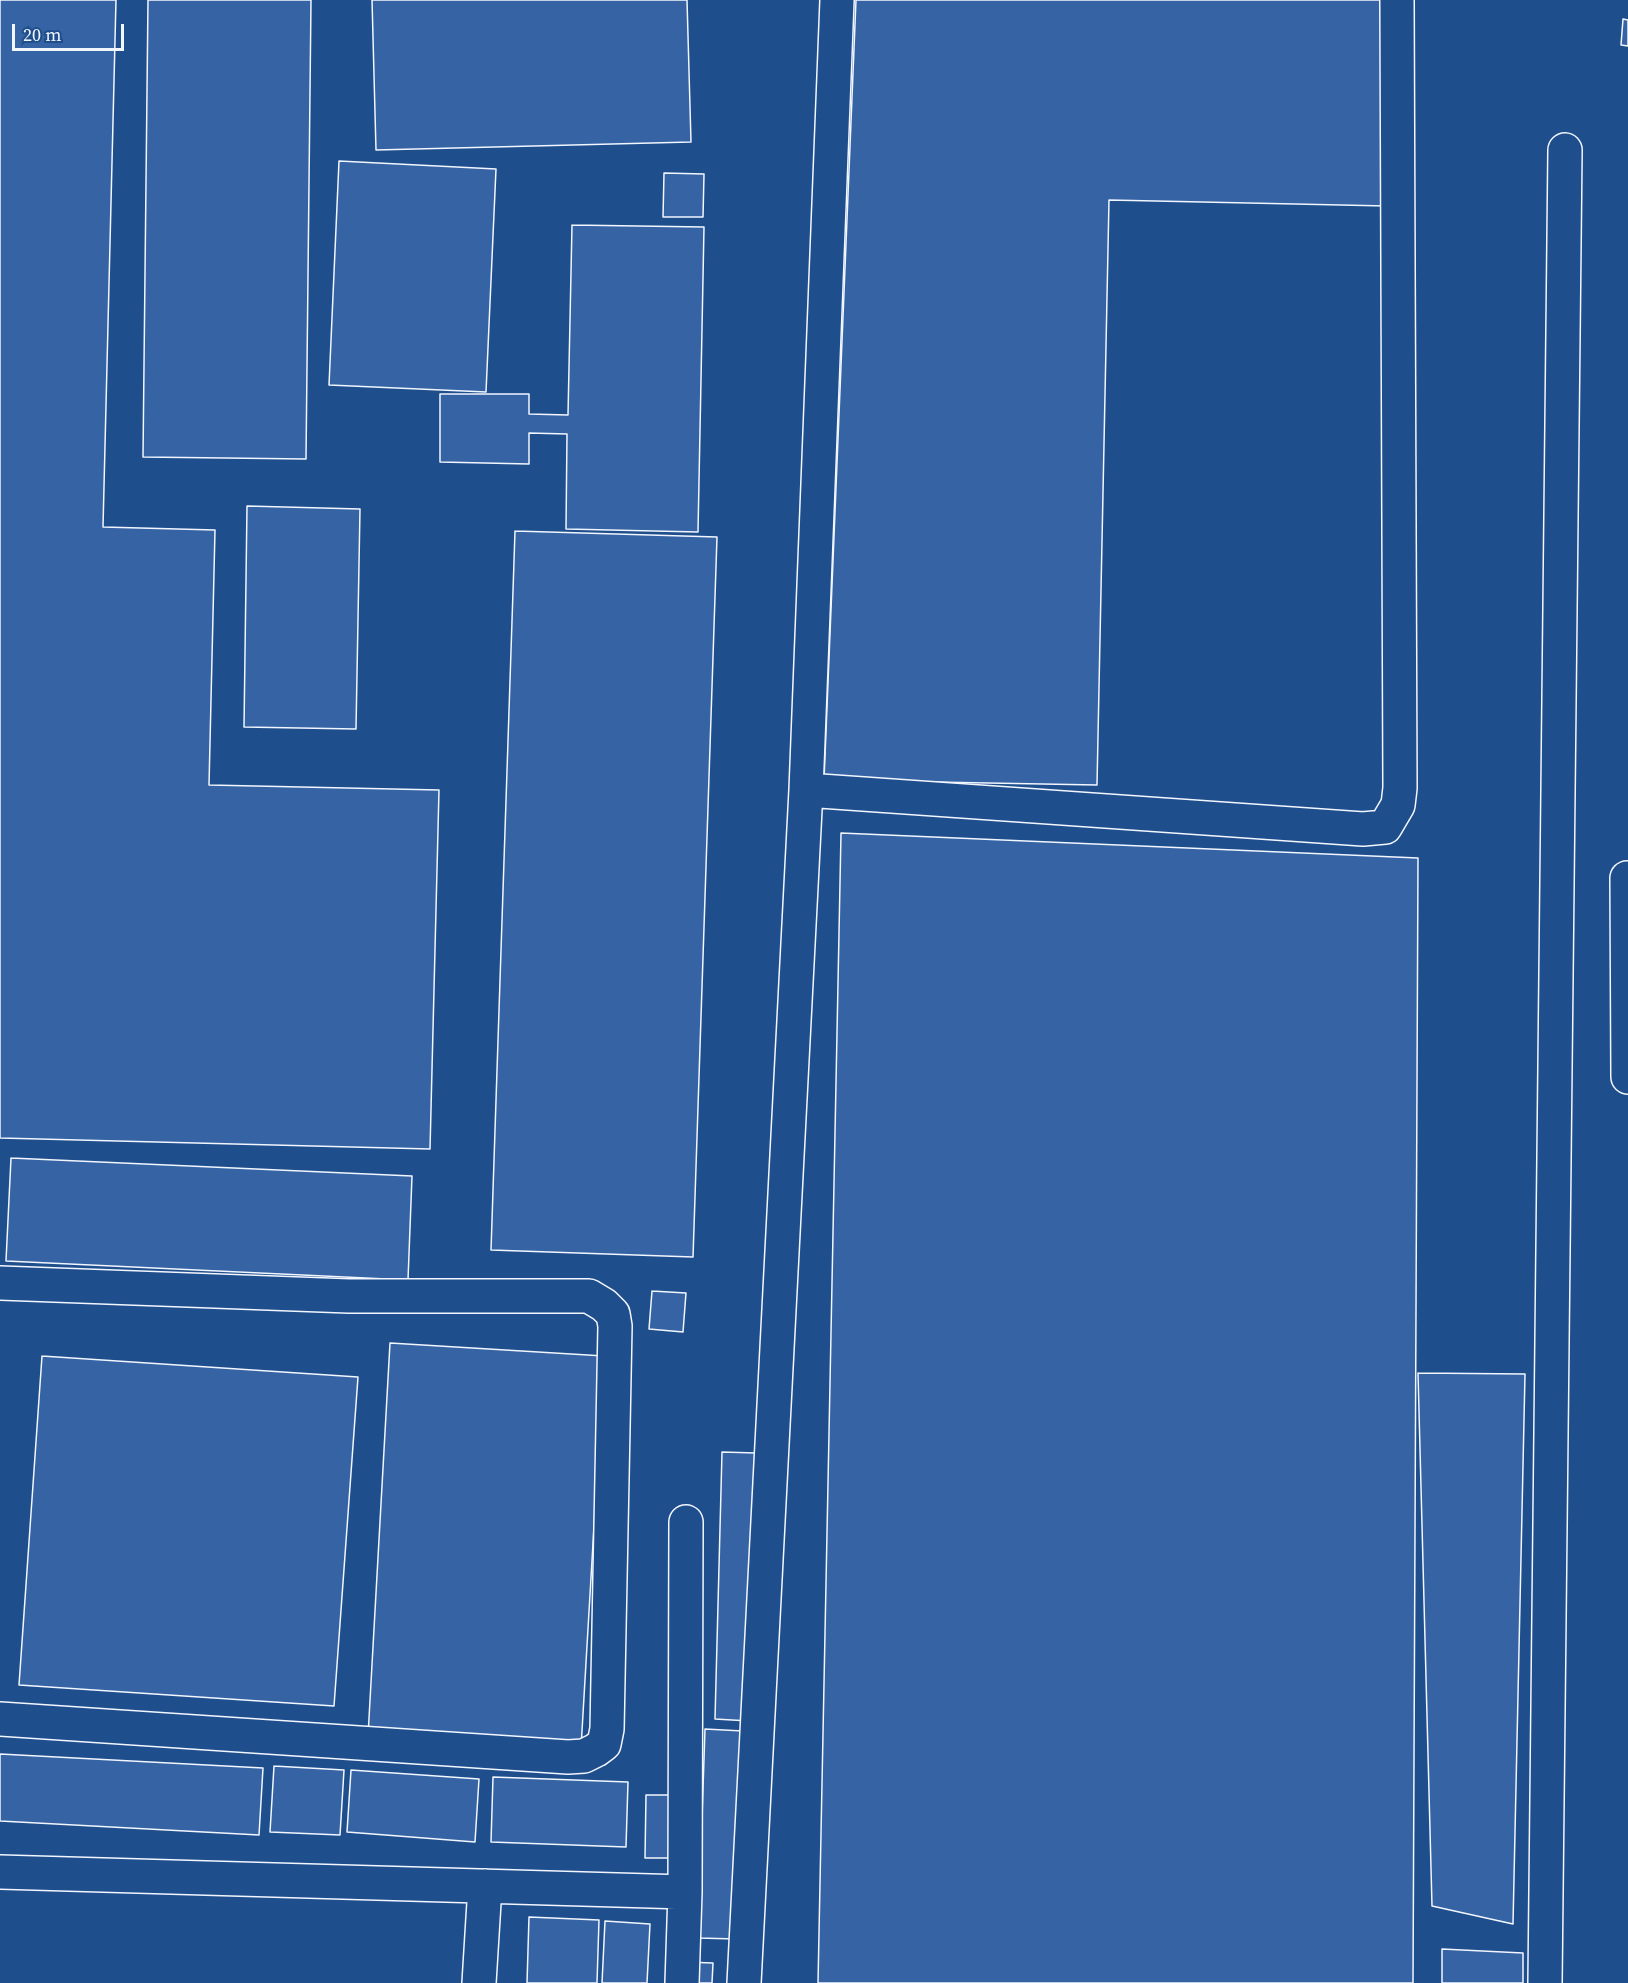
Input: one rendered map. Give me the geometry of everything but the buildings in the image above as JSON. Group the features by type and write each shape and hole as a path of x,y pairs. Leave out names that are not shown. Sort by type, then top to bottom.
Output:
{"lane":[{"path":"744,1983 806,790 837,0"},
{"path":"806,790 1363,829 1385,827 1398,805 1400,788 1397,0"},
{"path":"1545,1983 1565,150"},
{"path":"1628,878 1628,1077"},
{"path":"0,1283 350,1296 589,1296 613,1314 615,1326 607,1729 604,1744 596,1750 584,1756 568,1757 0,1719"},
{"path":"681,1983 684,1892 686,1522"},
{"path":"0,1872 684,1892"},
{"path":"479,1983 485,1886"}]}
